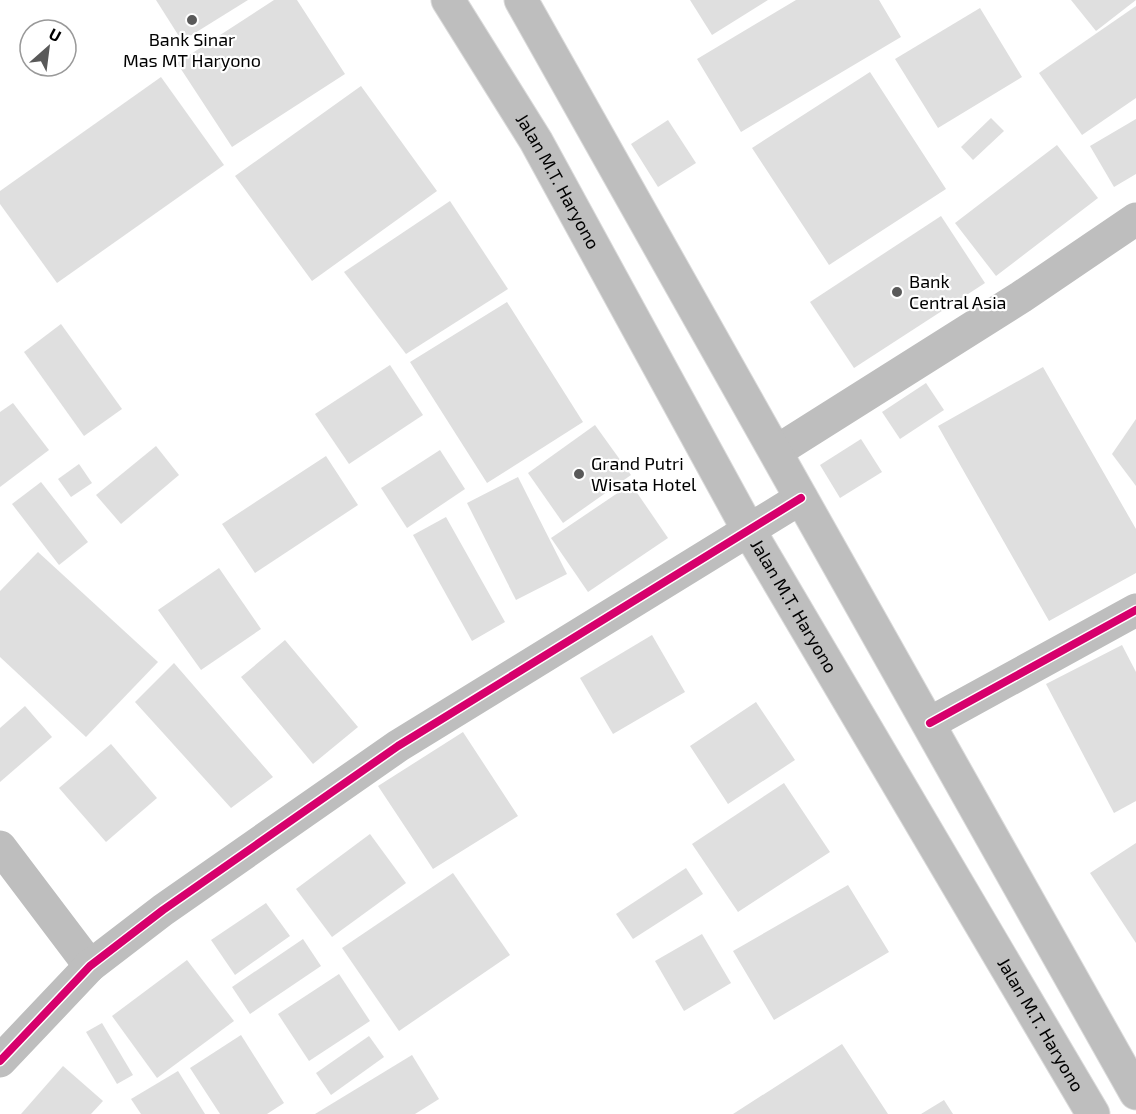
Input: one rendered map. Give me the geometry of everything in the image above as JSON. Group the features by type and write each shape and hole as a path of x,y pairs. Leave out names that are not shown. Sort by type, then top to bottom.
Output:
{"main road":[{"name":"Jalan M.T. Haryono","path":"448,0 536,141 748,529 1093,1114"},
{"path":"521,0 777,451 801,498 1131,1075"},
{"path":"777,451 1021,297 1136,219"},
{"path":"0,1061 90,966 163,910 398,746 801,498"},
{"path":"930,723 1136,610"},
{"path":"0,847 90,966"}],"building":[{"name":"Bank Sinar Mas MT Haryono","path":"156,0 248,0 182,41"},
{"path":"274,0 297,0 345,74 232,147 177,63"},
{"path":"690,0 768,0 712,35"},
{"path":"796,0 879,0 901,37 741,132 697,59"},
{"path":"1071,0 1136,0 1096,31"},
{"path":"1136,6 1136,98 1082,135 1039,73"},
{"path":"980,8 1022,77 938,128 895,59"},
{"path":"870,72 946,189 829,265 752,148"},
{"path":"161,77 224,165 57,283 0,204 0,191"},
{"path":"361,86 437,191 312,281 235,176"},
{"path":"991,118 1004,131 973,160 961,147"},
{"path":"1136,119 1136,174 1114,187 1090,146"},
{"path":"668,120 696,163 658,187 631,144"},
{"path":"1057,145 1098,198 996,276 955,223"},
{"path":"450,201 508,289 406,354 344,272"},
{"name":"Bank Central Asia","path":"941,216 985,283 854,368 810,302"},
{"path":"507,302 583,422 487,483 410,362"},
{"path":"61,324 122,409 84,436 24,352"},
{"path":"390,365 423,415 349,464 315,414"},
{"path":"1043,367 1136,529 1136,573 1049,621 938,426"},
{"path":"926,383 944,410 900,439 882,412"},
{"path":"13,403 49,450 0,487 0,412"},
{"path":"1136,419 1136,486 1112,454"},
{"name":"Grand Putri Wisata Hotel","path":"595,425 631,475 563,523 528,473"},
{"path":"861,439 882,472 840,498 820,465"},
{"path":"156,446 179,475 121,524 96,495"},
{"path":"440,450 465,489 407,528 381,488"},
{"path":"326,456 358,505 255,573 222,524"},
{"path":"79,464 92,483 71,497 58,479"},
{"path":"518,477 567,574 516,600 467,503"},
{"path":"41,482 88,542 59,565 12,504"},
{"path":"631,484 668,538 588,592 551,538"},
{"path":"446,517 505,622 472,641 413,535"},
{"path":"38,552 158,662 86,737 0,657 0,591"},
{"path":"219,568 261,629 201,670 158,610"},
{"path":"652,635 685,692 613,734 580,678"},
{"path":"285,640 358,727 313,764 241,677"},
{"path":"1122,645 1136,672 1136,801 1114,813 1046,684"},
{"path":"174,663 273,777 231,808 135,702"},
{"path":"756,702 795,760 728,804 690,746"},
{"path":"25,706 52,737 0,782 0,728"},
{"path":"463,732 518,816 433,869 378,786"},
{"path":"111,744 157,798 106,842 59,788"},
{"path":"784,783 830,852 738,912 692,844"},
{"path":"370,834 406,883 332,937 296,889"},
{"path":"1136,843 1136,943 1090,873"},
{"path":"686,868 703,894 633,939 616,914"},
{"path":"453,873 510,955 399,1031 342,948"},
{"path":"848,885 889,952 774,1020 733,951"},
{"path":"266,903 290,936 235,975 211,940"},
{"path":"702,934 731,983 684,1011 655,961"},
{"path":"303,939 321,966 250,1014 232,987"},
{"path":"187,960 234,1021 157,1078 112,1016"},
{"path":"339,974 370,1021 309,1061 278,1014"},
{"path":"102,1023 133,1075 117,1084 86,1032"},
{"path":"241,1035 284,1103 267,1114 220,1114 190,1068"},
{"path":"369,1036 384,1057 331,1095 316,1073"},
{"path":"842,1044 888,1114 733,1114"},
{"path":"412,1055 439,1099 415,1114 315,1114"},
{"path":"63,1066 103,1101 91,1114 21,1114"},
{"path":"178,1071 205,1114 141,1114 131,1099"},
{"path":"944,1100 953,1114 921,1114"}],"cycle path":[{"path":"0,1061 90,966 163,910 398,746 801,498"},
{"path":"930,723 1136,610"}],"place":[{"name":"Bank Sinar Mas MT Haryono","path":"192,20"},
{"name":"Bank Central Asia","path":"897,292"},
{"name":"Grand Putri Wisata Hotel","path":"579,474"}]}
